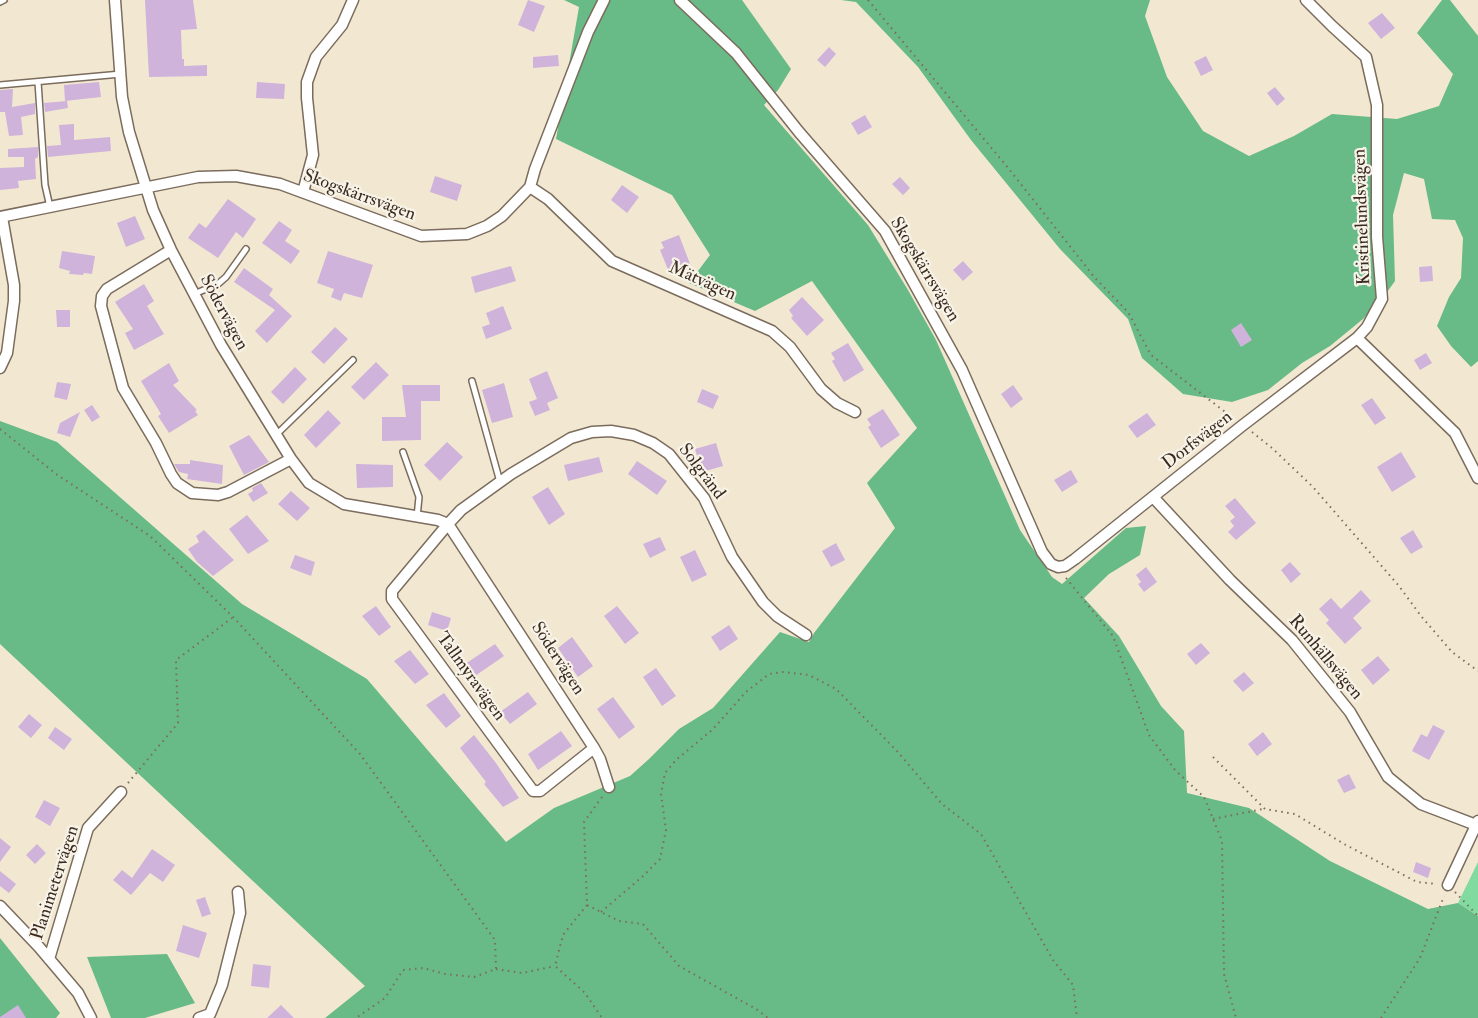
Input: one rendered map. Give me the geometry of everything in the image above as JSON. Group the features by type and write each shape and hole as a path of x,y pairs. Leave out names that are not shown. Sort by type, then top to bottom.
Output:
{"street":[{"name":"Södervägen","path":"115,0 122,97 129,132 153,210 171,250 230,361 291,459 309,483 344,504 448,524 594,748 609,787"},
{"path":"303,192 313,155 307,81 316,57 342,25 353,0"},
{"name":"Skogskärrsvägen","path":"1,217 146,186 198,177 236,176 261,180 303,192 421,236 467,234 487,226 502,216 530,187 588,32 604,0"},
{"name":"Skogskärrsvägen","path":"680,0 736,53 799,132 885,231 962,370 1042,552 1051,564 1058,567"},
{"name":"Kristinelundsvägen","path":"1306,0 1366,57 1377,105 1377,237 1382,299 1367,327 1357,338"},
{"name":"Mätvägen","path":"530,187 548,199 612,261 772,331 790,347 821,389 837,403 855,412"},
{"path":"0,368 7,353 14,302 14,285 1,217"},
{"path":"171,250 107,290 102,296 101,306 123,387 156,443 171,474 177,483 192,493 218,495 291,459"},
{"path":"1357,338 1455,434 1478,478"},
{"name":"Dorfsvägen","path":"1058,567 1065,566 1075,559 1243,425 1357,338"},
{"name":"Solgränd","path":"448,524 461,510 500,482 571,438 592,432 611,431 634,435 669,453 704,498 732,557 763,602 777,616 806,635"},
{"name":"Runhällsvägen","path":"1153,497 1230,580 1292,640 1350,712 1388,777 1421,804 1477,823"},
{"name":"Tallmyravägen","path":"448,524 392,591 392,599 533,791 540,791 594,748"},
{"name":"Planimetervägen","path":"49,959 88,828 121,792"},
{"path":"1448,885 1477,823"},
{"path":"199,1018 210,1014 222,985 240,913 238,892"},
{"path":"0,906 78,993 91,1018"}],"lane":[{"path":"0,2 4,0"},
{"path":"0,85 120,74"},
{"path":"38,82 45,185 50,207"},
{"path":"194,294 218,284 226,277 246,249"},
{"path":"276,435 353,360"},
{"path":"472,381 500,482"},
{"path":"403,452 419,497 417,517"}],"path":[{"path":"868,0 1010,169 1095,278 1128,312 1151,355 1272,448 1313,488 1399,586 1452,652 1478,671"},
{"path":"0,429 56,474 150,536 233,617 360,754 495,940 496,969"},
{"path":"1058,567 1113,636 1149,735 1175,770 1204,797 1222,841 1224,974 1236,1018"},
{"path":"121,792 178,723 176,660 233,617"},
{"path":"601,912 660,860 666,830 661,794 665,773 676,760 712,730 746,692 769,674 783,672 809,675 836,689 897,751 942,804 981,834 1053,960 1072,985 1077,1018"},
{"path":"1213,757 1265,809"},
{"path":"555,966 563,935 587,905 584,822 609,787"},
{"path":"1213,819 1265,809 1296,813 1344,844 1417,882 1448,885 1478,916"},
{"path":"1382,1018 1420,958 1448,885"},
{"path":"587,905 619,921 643,924 679,966 768,1018"},
{"path":"356,1018 385,998 403,970 423,968 445,974 474,976 496,969 522,973 555,966"},
{"path":"555,966 585,993 602,1018"}],"green space":[{"path":"564,0 742,0 791,69 778,90 764,105 868,225 908,290 936,340 1020,530 1052,577 1062,584 1126,528 1146,526 1140,555 1109,574 1084,598 1119,636 1161,706 1184,731 1187,793 1249,808 1330,861 1428,909 1458,903 1478,916 1478,1018 325,1018 365,986 0,644 0,421 57,442 242,604 367,679 506,842 554,808 630,776 679,729 713,708 780,632 809,642 895,528 867,483 917,428 812,281 755,311 689,283 710,255 672,195 556,139 579,7"},
{"path":"841,0 1150,0 1145,16 1167,77 1203,131 1249,156 1294,136 1332,114 1397,119 1439,106 1453,74 1417,33 1442,0 1450,0 1478,36 1478,361 1471,367 1451,346 1437,326 1449,297 1461,278 1463,238 1455,220 1432,219 1424,179 1404,173 1393,215 1395,281 1363,319 1330,346 1302,363 1268,390 1232,402 1183,394 1142,358 1128,319 1060,249 971,140 918,67 856,2"},
{"path":"1478,862 1478,916 1458,903"},
{"path":"0,938 60,1013 56,1018 0,1018"},
{"path":"167,954 195,1003 145,1018 111,1018 87,957"}],"building":[{"path":"145,0 193,0 197,29 181,30 182,59 184,59 184,66 207,65 207,76 149,77"},
{"path":"528,0 545,6 534,32 518,25"},
{"path":"1382,13 1395,28 1381,39 1368,23"},
{"path":"829,47 836,54 825,67 817,60"},
{"path":"558,55 559,66 533,68 533,57"},
{"path":"1206,56 1213,70 1201,76 1194,62"},
{"path":"99,82 101,97 65,101 64,85"},
{"path":"257,82 285,84 284,99 256,98"},
{"path":"1275,87 1285,99 1277,106 1267,93"},
{"path":"13,89 12,107 35,103 35,114 21,117 23,135 9,136 5,112 0,112 0,90"},
{"path":"67,101 68,108 45,112 44,103"},
{"path":"865,115 872,127 858,135 851,123"},
{"path":"74,124 74,140 110,137 111,151 48,157 47,146 61,145 59,125"},
{"path":"38,147 38,157 35,159 36,179 18,181 19,188 0,190 0,168 24,167 24,157 8,157 8,149"},
{"path":"435,176 462,185 457,201 430,192"},
{"path":"900,177 910,188 903,195 892,184"},
{"path":"622,185 639,197 627,213 611,200"},
{"path":"228,199 256,219 243,238 236,232 218,258 188,238 199,223 206,228"},
{"path":"135,216 145,239 126,247 117,223"},
{"path":"279,221 292,230 285,241 300,251 291,264 262,243"},
{"path":"679,235 690,264 669,272 660,250 664,248 661,242"},
{"path":"62,251 95,256 92,274 69,274 70,271 59,268"},
{"path":"328,251 373,265 362,298 344,293 341,301 331,297 334,289 317,283"},
{"path":"963,261 973,272 963,281 953,270"},
{"path":"511,266 516,281 475,293 471,277"},
{"path":"1432,266 1433,281 1420,282 1419,267"},
{"path":"244,268 273,289 269,295 292,316 267,343 255,331 275,310 234,282"},
{"path":"144,284 154,301 147,306 164,334 134,350 125,333 133,329 115,302"},
{"path":"802,297 824,320 807,336 791,318 793,316 789,310"},
{"path":"503,306 512,329 486,339 482,327 490,324 486,313"},
{"path":"56,310 70,310 70,327 57,327"},
{"path":"1241,323 1252,340 1241,347 1231,330"},
{"path":"335,327 348,339 324,364 311,352"},
{"path":"848,343 864,370 844,382 832,361 835,359 831,353"},
{"path":"1426,353 1432,363 1420,370 1414,360"},
{"path":"376,362 389,375 364,400 351,387"},
{"path":"169,363 179,381 173,385 197,410 195,411 198,415 169,433 158,416 161,414 141,381"},
{"path":"295,367 307,379 283,404 271,392"},
{"path":"547,371 558,398 547,403 550,410 535,416 529,402 537,399 529,379"},
{"path":"57,382 71,384 67,400 54,397"},
{"path":"504,383 513,417 492,423 482,390"},
{"path":"402,385 440,385 440,401 421,401 421,440 382,441 382,417 406,417"},
{"path":"1013,385 1023,399 1011,408 1001,394"},
{"path":"702,389 719,396 713,409 697,402"},
{"path":"1372,398 1386,418 1375,425 1361,405"},
{"path":"92,405 100,417 92,422 84,410"},
{"path":"883,409 900,435 881,448 868,427 871,425 867,419"},
{"path":"328,410 341,423 316,448 304,435"},
{"path":"80,412 70,437 57,433 60,423"},
{"path":"1147,413 1156,425 1137,438 1128,426"},
{"path":"249,435 269,462 244,475 229,446"},
{"path":"447,442 463,457 440,481 424,465"},
{"path":"716,443 723,466 702,472 695,449"},
{"path":"1401,452 1416,477 1392,492 1377,467"},
{"path":"599,457 603,472 568,481 564,465"},
{"path":"190,460 223,465 222,484 187,479 188,474 179,472 174,464 190,464"},
{"path":"637,461 667,481 657,495 628,474"},
{"path":"356,464 393,465 393,487 357,488"},
{"path":"1071,470 1078,482 1062,492 1054,480"},
{"path":"261,483 268,493 253,502 248,494 253,491 252,488"},
{"path":"548,487 565,514 549,525 532,497"},
{"path":"291,491 310,508 297,521 278,504"},
{"path":"1235,498 1256,523 1236,540 1228,532 1234,526 1230,521 1235,517 1225,506"},
{"path":"247,515 269,541 248,554 229,529"},
{"path":"204,530 234,560 213,576 197,562 188,549 199,542 196,536"},
{"path":"1413,530 1423,547 1411,554 1400,538"},
{"path":"660,537 666,550 650,558 643,544"},
{"path":"836,543 845,560 831,567 822,551"},
{"path":"695,550 707,575 692,582 680,557"},
{"path":"295,555 315,562 311,576 290,568"},
{"path":"1290,562 1301,574 1291,583 1281,570"},
{"path":"1146,567 1157,582 1144,592 1138,584 1141,582 1136,575"},
{"path":"1361,590 1371,601 1353,618 1362,628 1345,644 1326,623 1329,620 1319,609 1331,598 1341,609"},
{"path":"376,606 391,627 379,636 362,616"},
{"path":"617,606 639,633 625,644 604,616"},
{"path":"432,612 451,618 447,631 428,625"},
{"path":"729,625 738,639 720,651 711,637"},
{"path":"572,637 593,666 578,677 558,648"},
{"path":"1201,643 1210,653 1196,665 1187,654"},
{"path":"495,644 504,656 475,676 465,664"},
{"path":"410,650 429,674 415,684 394,661"},
{"path":"1378,656 1390,670 1373,685 1361,670"},
{"path":"656,668 676,696 662,706 643,677"},
{"path":"1244,672 1254,683 1243,692 1233,681"},
{"path":"528,692 537,704 510,724 500,712"},
{"path":"444,693 461,716 446,728 426,705"},
{"path":"613,697 635,727 619,739 597,709"},
{"path":"29,714 42,725 31,738 18,727"},
{"path":"1433,725 1445,731 1429,760 1412,751 1421,734 1427,737"},
{"path":"55,727 72,739 64,750 48,738"},
{"path":"561,731 572,746 538,770 528,754"},
{"path":"1263,732 1272,744 1257,756 1248,744"},
{"path":"474,735 519,798 503,807 484,784 486,782 460,748"},
{"path":"1349,774 1356,788 1344,793 1337,780"},
{"path":"44,800 60,808 50,826 35,817"},
{"path":"0,838 11,847 0,862"},
{"path":"37,844 46,853 35,864 26,855"},
{"path":"152,849 175,865 163,882 150,873 131,895 113,880 122,870 132,878"},
{"path":"1416,862 1431,868 1428,878 1413,872"},
{"path":"0,871 16,884 9,893 0,886"},
{"path":"205,897 211,914 202,917 196,900"},
{"path":"183,925 207,933 199,958 176,951"},
{"path":"253,964 271,966 269,988 251,986"},
{"path":"18,1005 26,1018 0,1018 0,1017"},
{"path":"281,1005 294,1018 267,1018"}]}
